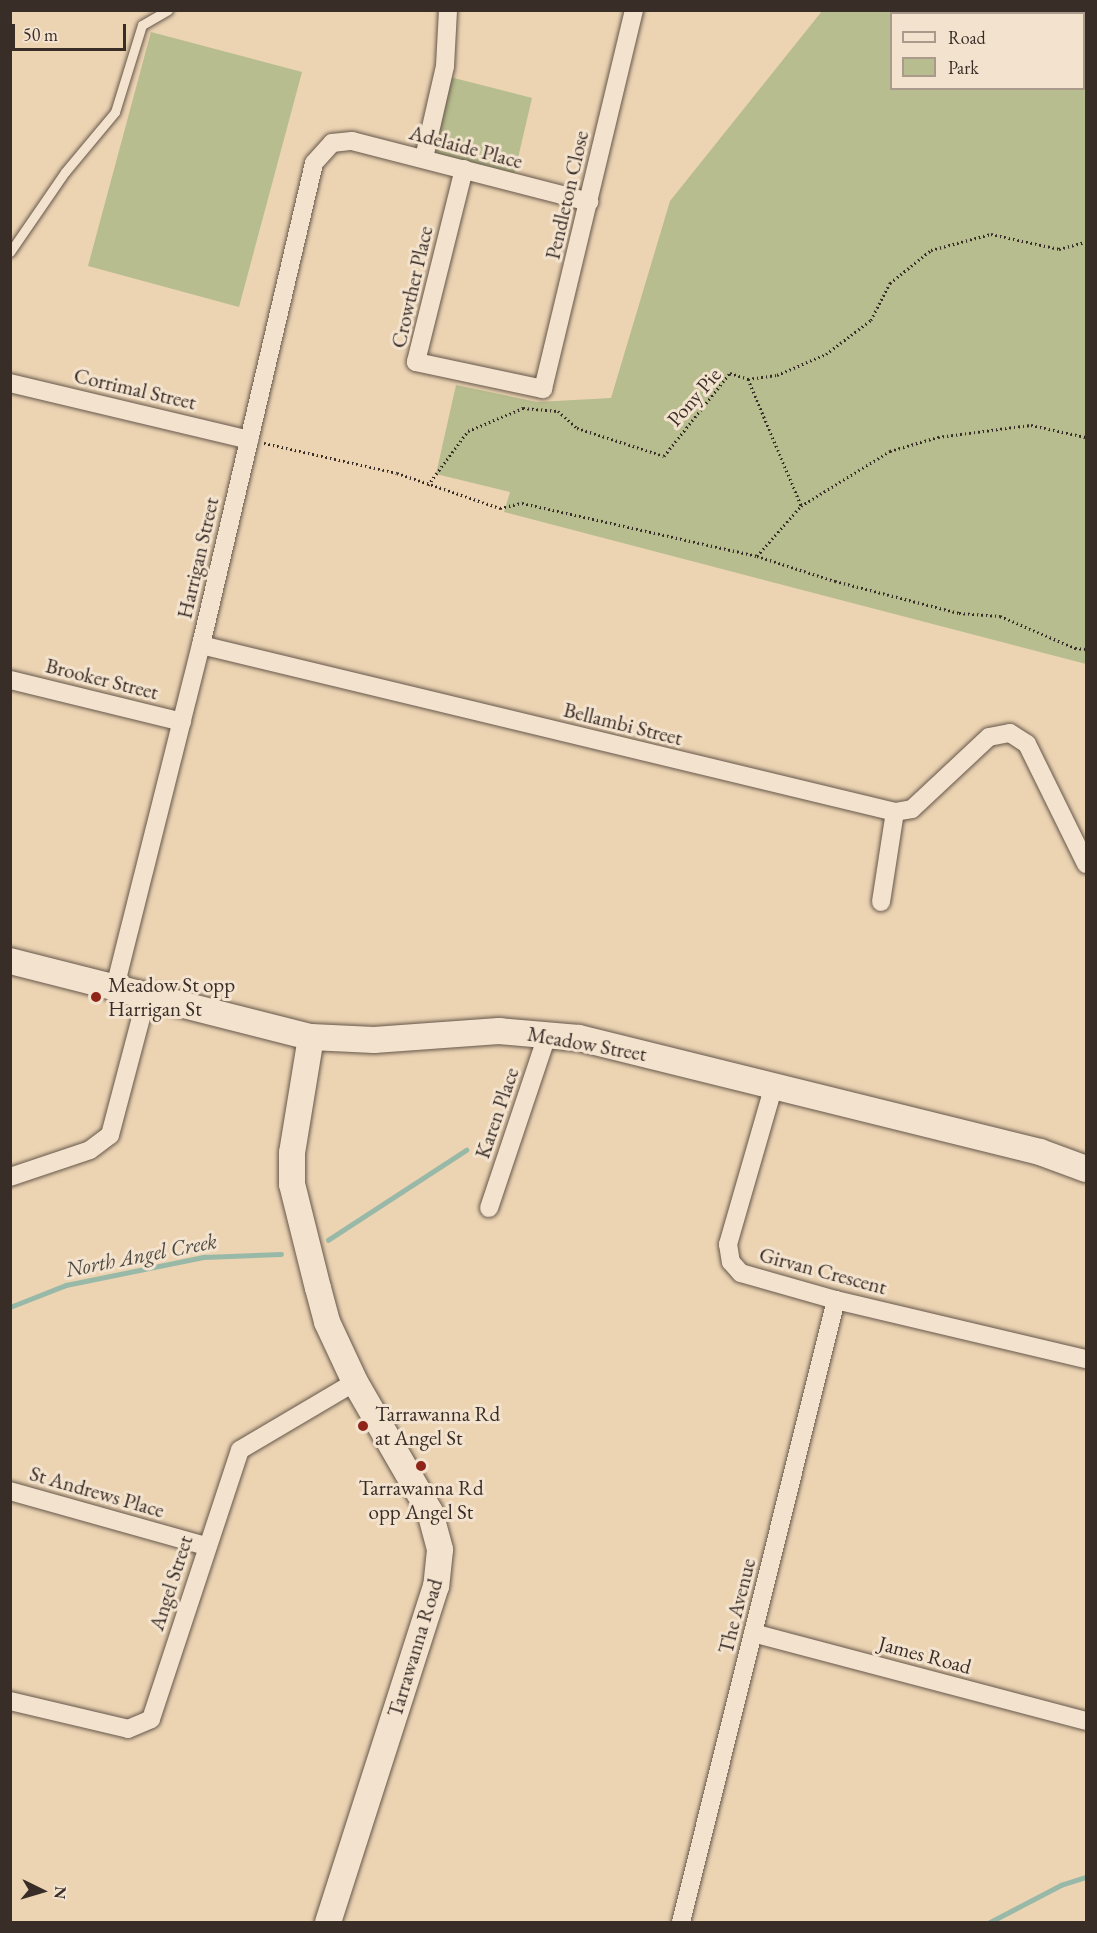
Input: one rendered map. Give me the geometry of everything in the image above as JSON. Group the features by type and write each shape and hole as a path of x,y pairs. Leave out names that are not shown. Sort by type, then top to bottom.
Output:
{"main road":[{"name":"Meadow Street","path":"10,962 311,1037 374,1040 499,1031 548,1033 774,1085 1040,1152 1086,1169"},
{"name":"Tarrawanna Road","path":"311,1037 292,1153 292,1184 327,1322 355,1382 430,1512 440,1550 439,1569 328,1923"}],"street":[{"path":"424,158 445,66 448,10"},
{"name":"Pendleton Close","path":"543,389 634,10"},
{"name":"Adelaide Place","path":"332,143 352,141 589,202"},
{"name":"Harrigan Street","path":"115,987 201,645 314,164 332,143"},
{"name":"Crowther Place","path":"464,169 416,362 543,389"},
{"name":"Corrimal Street","path":"10,383 249,440"},
{"name":"Bellambi Street","path":"201,645 895,812"},
{"name":"Brooker Street","path":"10,680 182,722"},
{"path":"881,902 895,812 912,809 989,737 1010,733 1027,744 1086,864"},
{"path":"10,1177 90,1150 110,1135 147,995"},
{"name":"Karen Place","path":"489,1208 548,1033"},
{"name":"Girvan Crescent","path":"774,1085 728,1244 730,1262 741,1273 836,1300 1086,1359"},
{"name":"The Avenue","path":"681,1923 836,1300"},
{"name":"Angel Street","path":"10,1701 128,1729 151,1719 206,1546 240,1450 355,1382"},
{"name":"St Andrews Place","path":"10,1491 206,1546"},
{"name":"James Road","path":"753,1633 1086,1721"}],"lane":[{"path":"10,252 65,172 116,112 142,25 168,10"}],"path":[{"name":"Pony Pie","path":"428,486 468,431 523,408 558,411 577,428 664,456 730,373 748,379 777,375 826,354 871,320 890,283 931,250 992,234 1059,249 1086,242"},
{"path":"748,379 801,506"},
{"path":"758,556 801,506 890,451 938,437 1031,425 1086,436"},
{"path":"249,440 397,474 500,508 522,503 758,556 835,581 958,613 1000,616 1075,648 1086,649"}],"green space":[{"path":"822,11 1086,11 1086,664 504,512 510,492 436,474 456,385 537,402 611,398 670,201"},
{"path":"151,32 302,72 239,307 88,266"},
{"path":"450,77 532,98 514,175 439,156 434,143"}],"waterway":[{"name":"North Angel Creek","path":"328,1240 466,1150"},
{"name":"North Angel Creek","path":"10,1307 66,1285 204,1257 281,1254"},
{"path":"990,1922 1061,1885 1086,1877"}],"place":[{"name":"Meadow St opp Harrigan St","path":"96,997"},
{"name":"Tarrawanna Rd at Angel St","path":"363,1426"},
{"name":"Tarrawanna Rd opp Angel St","path":"421,1466"}]}
